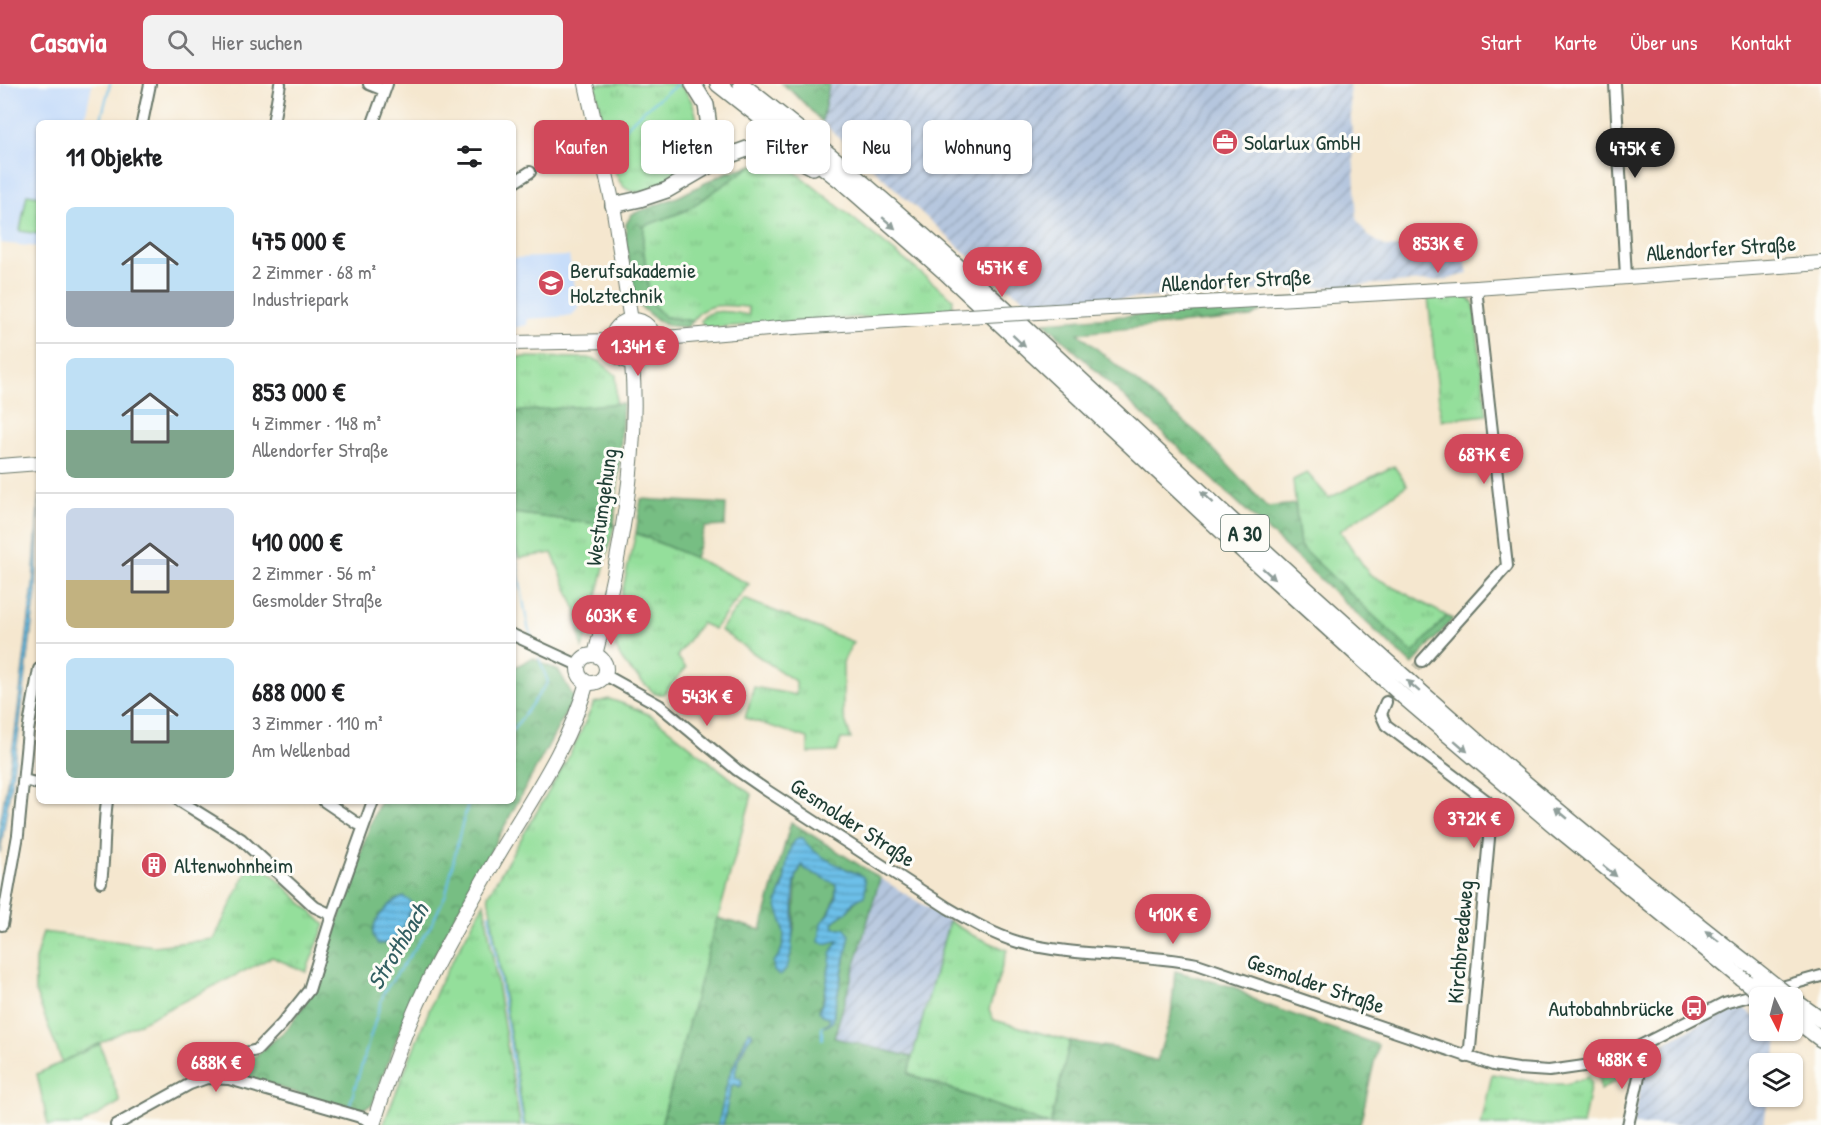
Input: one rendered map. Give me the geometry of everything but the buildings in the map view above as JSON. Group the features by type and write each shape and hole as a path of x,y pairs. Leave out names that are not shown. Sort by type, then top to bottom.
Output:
{"highway":[{"path":"687,178 705,150 710,134 706,105 693,84"},
{"name":"A 30","path":"718,84 845,184 945,272 1249,556 1404,697 1555,826 1754,987"},
{"name":"A 30","path":"741,84 834,157 917,228 1079,376 1242,530 1458,725 1660,895 1775,987"},
{"path":"613,205 658,193 722,158 747,149 776,148 845,184"},
{"name":"A 30","path":"1803,1009 1821,1020"},
{"name":"A 30","path":"1803,1016 1821,1039"}],"main road":[{"path":"585,84 613,205 631,321"},
{"name":"Allendorfer Straße","path":"654,339 780,328 1476,288 1821,263"},
{"path":"631,321 646,325 654,339 651,353 639,362 621,358 613,342 620,326 631,321"},
{"path":"516,343 613,342"},
{"name":"Westumgehung","path":"595,655 623,525 632,425 632,362"},
{"path":"0,466 36,463"},
{"path":"595,655 605,662 606,671 599,681 591,683 579,673 578,665 583,658 595,655"},
{"path":"373,1125 397,1055 427,984 496,859 561,750 587,682"}],"street":[{"path":"143,120 150,84"},
{"path":"274,120 280,84"},
{"path":"369,84 386,87 374,120"},
{"path":"1615,84 1626,276"},
{"path":"516,181 530,172"},
{"path":"1422,661 1507,566 1476,288"},
{"path":"516,636 578,665"},
{"name":"Gesmolder Straße","path":"605,675 659,705 737,770 766,790 948,909 979,926 1017,942 1054,950 1133,955 1197,964 1493,1065 1518,1070 1548,1071 1592,1065 1636,1048 1724,1003 1821,976"},
{"path":"2,925 18,835 28,731 36,686"},
{"name":"Kirchbreedeweg","path":"1386,702 1381,714 1386,725 1487,801 1491,816 1470,1048 1466,1057"},
{"path":"24,780 36,783"},
{"path":"101,882 107,804"},
{"path":"185,804 241,839 315,907 332,915"},
{"path":"328,804 364,826"},
{"path":"245,1053 257,1050 282,1024 309,990 332,915 372,804"},
{"path":"1628,1125 1640,1072 1636,1048"},
{"path":"116,1125 190,1084 207,1078 229,1079 364,1118 373,1125"}],"shaded area":[{"path":"0,84 92,84 85,120 36,120 36,247 0,243"},
{"path":"829,84 1349,84 1357,220 1367,235 1386,247 1463,249 1468,274 1443,280 1108,300 1028,301 994,279 879,174 911,174 911,120 842,120 842,140 830,129 830,120 822,120"},
{"name":"Berufsakademie Holztechnik","path":"569,256 579,308 571,316 528,319 527,325 516,327 516,258"},
{"path":"880,878 949,921 912,1057 834,1039"},
{"path":"1742,1008 1749,1013 1749,1041 1778,1041 1776,1053 1749,1053 1749,1107 1767,1107 1764,1125 1633,1125 1647,1052 1707,1020"}],"green space":[{"path":"595,84 679,84 693,104 696,120 641,120 641,174 675,174 656,187 637,192 623,186 617,174 629,174 629,120 602,120"},
{"path":"782,84 829,84 822,120 820,120"},
{"path":"746,167 746,170 685,211 644,226 643,244 650,302 665,317 693,321 687,327 664,324 636,303 626,244 626,224 632,214 680,196 723,174 734,174 734,170"},
{"path":"746,170 746,174 798,174 953,299 951,311 704,328 701,320 711,313 749,315 748,307 724,305 710,307 697,314 693,321 665,317 650,302 643,244 644,226 685,211"},
{"path":"27,194 36,196 36,234 20,231"},
{"path":"1465,294 1474,304 1487,415 1441,420 1428,297"},
{"path":"1270,305 1251,317 1078,333 1201,436 1267,507 1295,504 1300,546 1413,653 1447,616 1453,619 1412,665 1044,322"},
{"path":"517,357 588,358 599,361 616,375 616,404 516,412"},
{"path":"623,403 614,526 516,513 516,412"},
{"path":"1394,466 1407,485 1340,531 1369,574 1447,616 1413,654 1300,546 1293,480 1307,473 1329,498"},
{"path":"641,499 726,504 725,526 705,527 695,558 636,533"},
{"path":"516,513 614,526 588,633 582,648 576,610 552,553 519,558 516,549"},
{"path":"636,533 749,584 714,629 701,623 677,656 686,668 663,694 655,694 628,667 616,648 618,611"},
{"path":"744,599 853,642 843,662 843,713 851,739 841,739 837,752 808,753 808,738 745,718 754,687 796,695 796,682 720,630"},
{"path":"532,658 559,671 574,698 410,1003 372,1105 357,1111 234,1074 287,1029 315,989 379,804 516,804 516,666","holes":["404,897 412,911 404,929 387,944 378,944 373,936 377,920 394,902"]},
{"path":"609,699 652,716 752,795 661,1125 525,1125 488,895 563,767 594,703"},
{"path":"791,822 880,878 834,1038 912,1057 908,1074 1050,1125 723,1125 731,1087 736,1077 734,1071 752,1035 746,1036 728,1079 718,1125 661,1125 717,918 761,930","holes":["793,842 807,846 828,861 859,874 860,898 833,923 834,928 841,928 849,940 834,1016 831,1023 825,1026 830,1021 829,1017 823,1015 819,1009 832,954 839,940 833,942 821,923 833,905 836,883 805,869 802,865 796,878 794,929 788,965 774,971 773,962 784,942 783,924 777,903 791,848"]},
{"path":"254,857 325,925 306,972 272,957 62,1062 35,991 35,960 43,932 154,946 214,939"},
{"path":"484,903 520,1125 383,1125 440,983"},
{"path":"949,921 972,935 1007,950 989,1010 994,1020 1070,1041 1050,1125 908,1073"},
{"path":"1175,971 1234,987 1258,1002 1378,1045 1360,1125 1050,1125 1070,1041 1115,1048 1157,1061 1171,1016"},
{"path":"100,1044 120,1102 81,1125 48,1125 37,1074"},
{"path":"1632,1061 1637,1069 1600,1090 1599,1074"},
{"path":"1492,1074 1548,1084 1566,1084 1589,1077 1591,1083 1583,1125 1481,1125"}],"water":[{"path":"36,540 36,592 17,746 0,853 0,825 15,734 33,585"},
{"path":"798,838 803,838 824,858 861,876 866,884 864,896 853,902 847,912 833,923 834,928 844,928 850,935 833,1021 823,1027 830,1021 829,1017 819,1011 824,999 832,950 839,940 826,944 819,942 821,923 829,914 836,898 836,884 805,869 802,865 794,887 790,960 779,976 774,971 773,962 780,953 784,936 777,902 783,887 789,854"},
{"path":"404,897 411,902 411,907 402,930 393,940 378,944 374,937 374,925 389,905"},
{"path":"749,1031 752,1035 736,1068 736,1077 741,1079 742,1084 740,1087 734,1084 731,1087 723,1125 718,1125 728,1079"}],"waterway":[{"path":"101,120 110,84"},
{"path":"629,125 678,84"},
{"name":"Strothbach","path":"516,561 532,638"},
{"name":"Strothbach","path":"516,726 548,682 539,658"},
{"name":"Strothbach","path":"349,1107 384,992 430,927 446,894 468,804"},
{"path":"489,914 523,1125"},
{"path":"822,1039 823,1026"}],"tunnel":[{"path":"1386,702 1422,661"}],"place":[{"name":"Solarlux GmbH","path":"1225,142"},
{"name":"Berufsakademie Holztechnik","path":"551,283"},
{"name":"Altenwohnheim","path":"154,865"},
{"name":"Autobahnbrücke","path":"1694,1008"}]}
